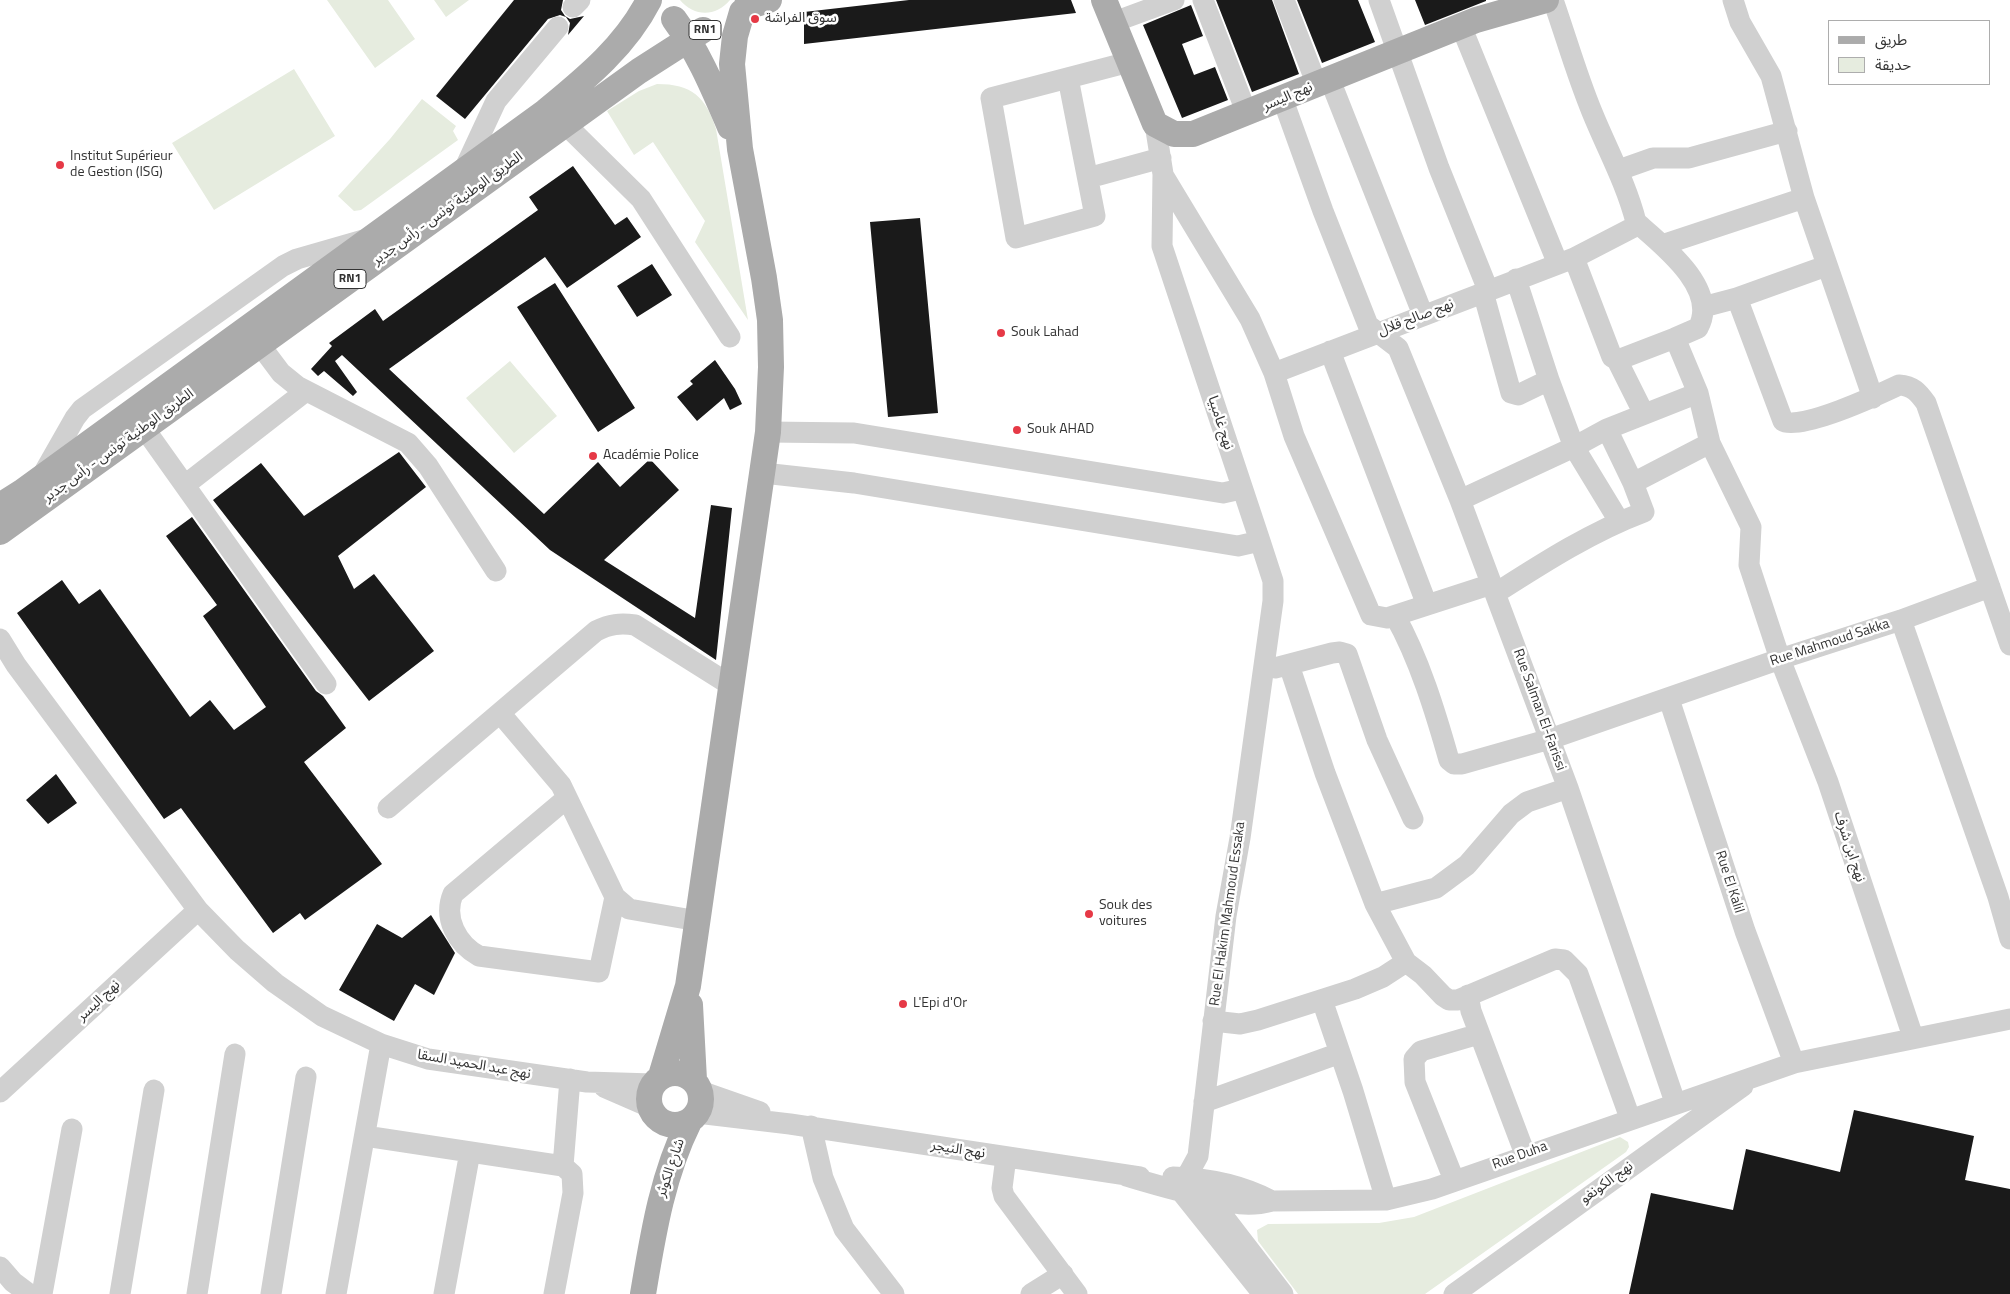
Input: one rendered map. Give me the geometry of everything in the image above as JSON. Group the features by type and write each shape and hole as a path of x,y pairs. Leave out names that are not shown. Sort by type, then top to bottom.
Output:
{"main road":[{"path":"616,50 624,20 626,0"},
{"name":"الطريق الوطنية تونس - رأس جدير","path":"0,506 40,480 545,112 616,50 641,15 648,0"},
{"name":"نهج اليسر","path":"1155,124 1163,130 1184,136 1283,100 1461,26 1499,6 1546,0"},
{"path":"688,986 695,1102 672,1125 655,1096 688,986 768,432 771,367 770,320 740,149 732,64 735,36 752,5"},
{"name":"RN1","path":"682,22 725,26 752,5"},
{"path":"1109,11 1155,124"},
{"path":"682,22 740,149"},
{"name":"الطريق الوطنية تونس - رأس جدير","path":"0,532 640,71 682,22"},
{"path":"655,1096 678,1073 695,1102"},
{"name":"شارع الكوثر","path":"655,1096 658,1140 656,1216"},
{"name":"شارع الكوثر","path":"643,1294 656,1216 677,1145 695,1102"}],"street":[{"path":"1109,11 1174,0"},
{"path":"1204,0 1247,114"},
{"path":"1284,0 1324,82 1423,315"},
{"path":"1379,0 1396,53 1486,291 1512,393 1518,395 1549,380"},
{"path":"1553,0 1592,111 1619,170 1636,222 1683,264 1691,277 1703,307 1698,328 1617,360"},
{"path":"1733,0 1740,22 1771,76 1804,198 1872,398"},
{"path":"1461,26 1566,261 1612,356 1617,360 1644,414"},
{"path":"462,173 496,101 558,27"},
{"path":"1068,78 1095,216 1016,238 991,98 1129,62"},
{"path":"1283,100 1323,211 1368,325 1377,333"},
{"path":"565,124 641,199 730,337"},
{"path":"1155,124 1162,166 1250,319 1274,373 1294,436 1371,615 1386,618 1427,605 1494,589 1619,521 1644,512 1633,482 1606,429"},
{"path":"1619,170 1653,158 1689,158 1787,131"},
{"path":"1088,178 1162,166"},
{"name":"نهج غامبيا","path":"1162,166 1162,246 1260,542 1274,590 1262,672"},
{"path":"1662,245 1804,198"},
{"name":"نهج صالح قلال","path":"1274,373 1566,261 1625,232 1636,222"},
{"path":"1703,307 1737,298 1826,266"},
{"path":"1516,279 1549,380 1574,447 1619,521"},
{"path":"1737,298 1783,421 1793,425 1872,398 1899,385 1909,386 1918,391 1926,403 2010,645"},
{"name":"Rue Salman El-Farissi","path":"1377,333 1398,348 1460,500 1568,788 1675,1102"},
{"name":"نهج ابن شرف","path":"1675,338 1698,393 1710,443 1751,527 1749,565 1780,659 1828,782 1913,1038"},
{"path":"260,345 281,373 306,391 392,433 408,444 428,466 496,572"},
{"path":"1330,351 1427,605"},
{"path":"185,485 306,391"},
{"path":"1460,500 1574,447 1606,429 1698,393"},
{"path":"144,428 326,684"},
{"path":"768,432 854,433 1223,493 1241,489"},
{"path":"1633,482 1710,443"},
{"path":"763,473 854,483 1238,546 1260,542"},
{"name":"Rue Mahmoud Sakka","path":"1395,616 1404,632 1436,715 1449,760 1454,764 1462,764 1550,740 1780,659 1901,620 1990,587"},
{"path":"1901,620 2004,895 2010,939"},
{"path":"388,808 596,631 608,625 622,623 636,625 732,686"},
{"path":"0,639 16,665"},
{"path":"0,651 16,665"},
{"path":"1262,672 1340,652 1347,654 1377,740 1413,819"},
{"path":"1289,664 1325,773 1375,904 1406,962 1449,1000 1458,1000 1555,959 1564,960 1578,974 1630,1118"},
{"name":"نهج عبد الحميد السقا","path":"16,665 198,910 237,950 275,983 322,1016 381,1044 428,1059 579,1080 655,1096"},
{"name":"Rue El Hakim Mahmoud Essaka","path":"1198,1156 1213,1021 1262,672"},
{"name":"Rue El Kalil","path":"1669,699 1745,931 1794,1063"},
{"path":"500,713 561,785 615,897 629,910 698,921"},
{"path":"1375,904 1436,888 1467,865 1511,814 1527,802 1568,788"},
{"path":"567,798 453,894 448,906 449,919 468,949 479,956 599,972 615,897"},
{"name":"نهج اليسر","path":"0,1092 198,910"},
{"path":"1213,1021 1240,1024 1322,1000 1383,977 1406,962"},
{"path":"1468,995 1479,1034 1499,1080 1524,1154"},
{"path":"1322,1000 1386,1200"},
{"name":"Rue Duha","path":"1185,1186 1207,1189 1247,1189 1263,1203 1386,1200 1411,1195 1761,1072 1794,1063 2010,1019"},
{"path":"1454,1180 1415,1082 1414,1059 1422,1052 1479,1034"},
{"path":"336,1294 381,1044"},
{"path":"1204,1102 1340,1053"},
{"path":"197,1294 235,1054"},
{"name":"نهج الكونغو","path":"1454,1294 1761,1072"},
{"path":"271,1294 306,1077"},
{"path":"563,1166 579,1080"},
{"path":"120,1294 154,1090"},
{"name":"نهج النيجر","path":"695,1102 800,1125 1185,1186"},
{"path":"800,1125 841,1222 894,1294"},
{"path":"42,1294 72,1129"},
{"path":"365,1136 563,1166 572,1174 573,1193 554,1294"},
{"path":"444,1294 470,1152"},
{"path":"1198,1156 1185,1186 1269,1292"},
{"path":"1198,1156 1207,1189 1242,1240 1269,1292"},
{"path":"1006,1157 1002,1188 1004,1196 1077,1294"},
{"path":"1242,1240 1263,1203"},
{"path":"0,1267 13,1282 29,1294"},
{"path":"1031,1294 1063,1274"}],"green space":[{"path":"327,0 388,0 415,39 375,68"},
{"path":"434,0 469,0 446,17"},
{"path":"680,0 730,0 718,10 705,13 692,10"},
{"path":"294,69 335,136 214,210 172,143"},
{"path":"657,84 688,90 702,101 712,118 716,129 748,320 695,242 705,221 653,142 634,155 607,111 639,91"},
{"path":"422,99 456,126 453,131 458,140 361,210 354,211 338,196 390,139"},
{"path":"510,361 557,416 514,453 466,398"},
{"path":"1620,1137 1628,1142 1629,1147 1626,1152 1425,1294 1298,1294 1258,1241 1257,1230 1268,1224 1379,1223 1414,1217"}],"building":[{"path":"514,0 563,0 561,10 565,16 570,19 584,16 568,35 570,23 566,17 560,15 548,19 465,119 436,96"},
{"path":"909,0 1071,0 1076,13 804,44 804,12"},
{"path":"1216,0 1272,0 1299,74 1252,92"},
{"path":"1297,0 1358,0 1375,42 1322,63"},
{"path":"1415,0 1486,0 1486,1 1425,25"},
{"path":"1191,5 1203,36 1182,44 1194,75 1215,67 1228,100 1182,118 1143,25"},
{"path":"573,166 615,225 627,217 641,237 567,288 545,257 389,369 544,514 598,462 620,487 650,459 679,490 604,560 695,618 711,505 732,508 716,660 550,550 342,355 335,361 357,392 353,396 324,371 318,376 311,369 332,346 329,343 375,309 383,321 538,210 529,197"},
{"path":"920,218 938,413 888,417 870,222"},
{"path":"652,264 672,295 637,317 617,286"},
{"path":"555,283 635,408 598,432 517,307"},
{"path":"715,360 735,389 742,404 730,410 724,398 697,421 677,397 693,384 690,381"},
{"path":"399,452 426,487 338,556 354,589 374,574 434,651 369,701 213,500 261,463 304,516"},
{"path":"192,517 316,691 323,696 346,728 304,762 382,864 305,920 300,913 273,933 181,808 164,819 17,613 62,580 79,604 100,589 190,717 210,700 234,730 266,707 203,616 217,605 166,536"},
{"path":"56,774 77,803 48,824 26,800"},
{"path":"431,915 455,953 434,995 415,984 394,1021 339,990 377,924 402,938"},
{"path":"1854,1110 1974,1136 1965,1180 2010,1189 2010,1294 1629,1294 1651,1193 1733,1210 1746,1149 1840,1172"}],"place":[{"name":"سوق الفراشة","path":"755,19"},
{"name":"Institut Supérieur de Gestion (ISG)","path":"60,165"},
{"name":"Souk Lahad","path":"1001,333"},
{"name":"Souk AHAD","path":"1017,430"},
{"name":"Académie Police","path":"593,456"},
{"name":"Souk des voitures","path":"1089,914"},
{"name":"L'Epi d'Or","path":"903,1004"}]}
